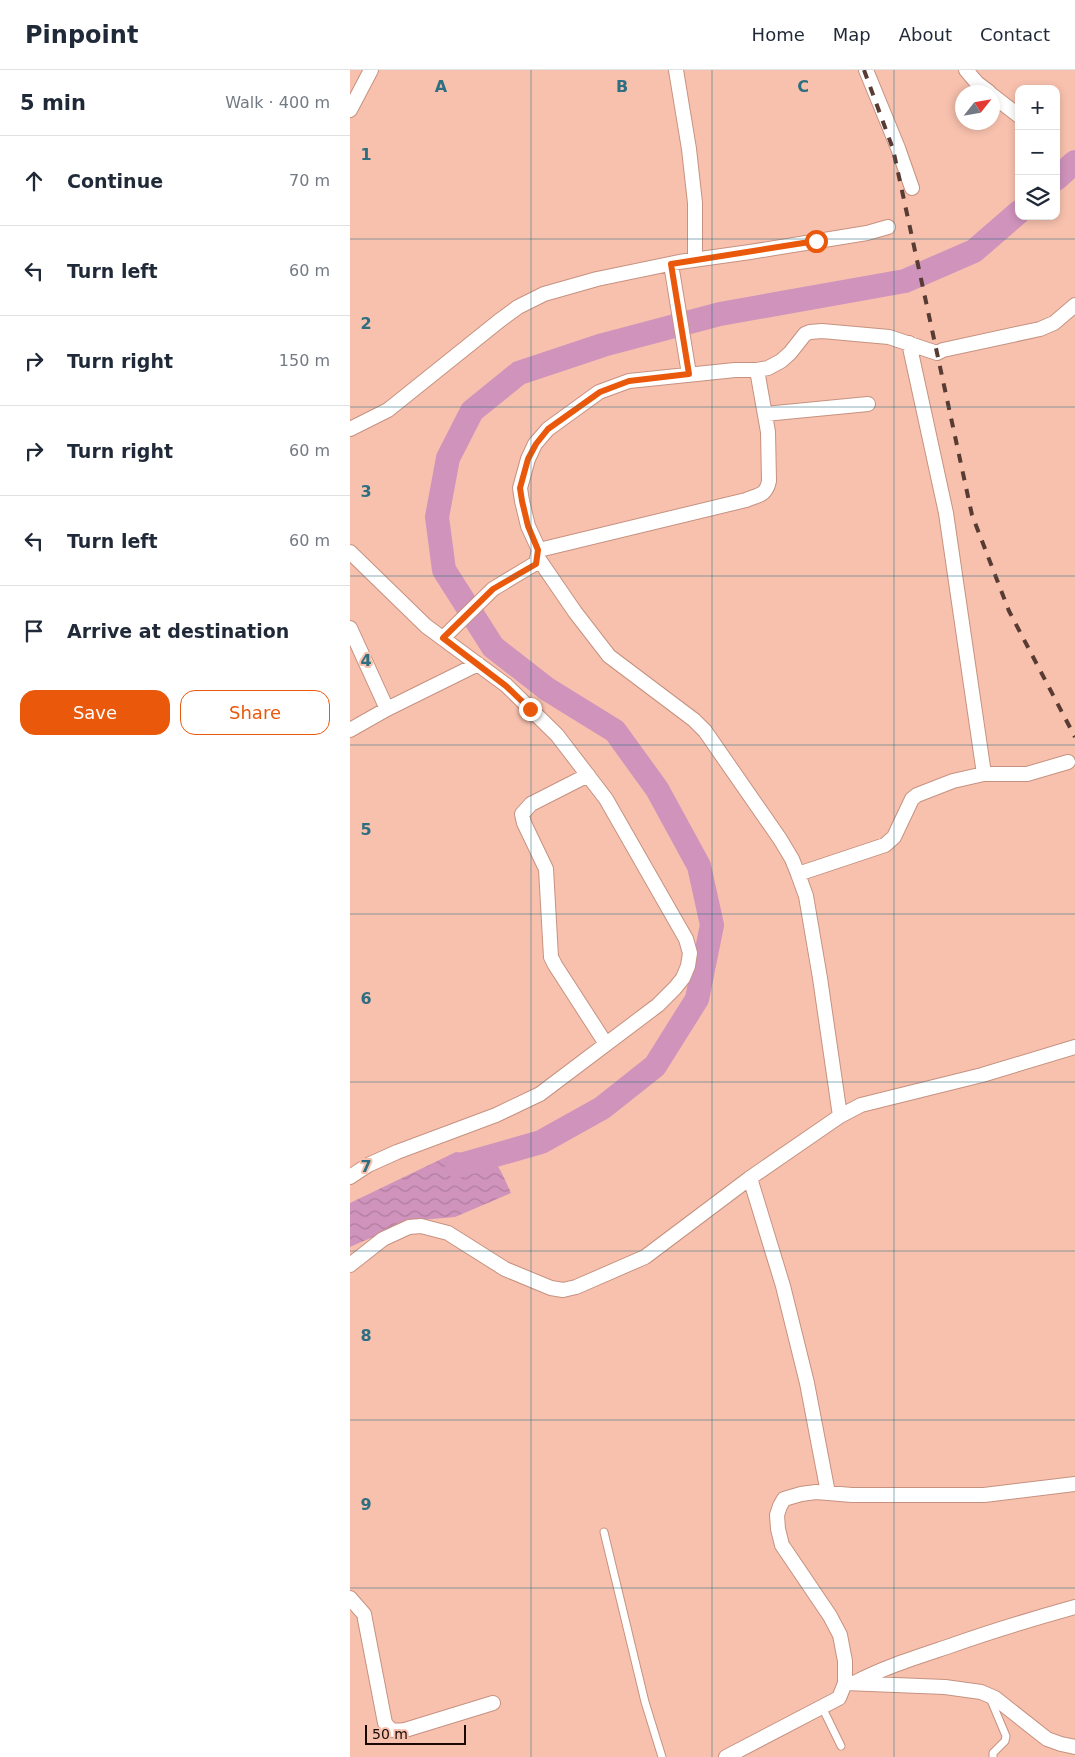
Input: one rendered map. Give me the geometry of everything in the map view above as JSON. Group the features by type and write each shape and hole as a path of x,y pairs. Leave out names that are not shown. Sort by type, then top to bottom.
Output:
{"street":[{"path":"350,110 370,70"},
{"path":"676,70 689,149 695,202 695,260"},
{"path":"966,70 980,85"},
{"path":"869,72 912,188"},
{"path":"1000,101 1015,113"},
{"path":"350,429 388,410 518,306 544,294 597,279 671,264 867,233 888,227"},
{"path":"671,264 674,292 689,374"},
{"path":"840,1116 806,896 792,859 780,838 705,731 694,720 609,656 575,612 538,554 528,526 520,488 528,459 536,444 548,429 600,392 629,381 768,368 781,361 805,334 810,332 822,331 889,337 937,353 943,350 1040,329 1054,323 1075,305"},
{"path":"909,343 946,513 984,774"},
{"path":"538,554 763,494 769,482 768,432 757,370"},
{"path":"765,414 868,404"},
{"path":"350,552 426,626 506,686 557,735 606,799 686,939 690,952 688,966 683,978 658,1005 540,1094 496,1115 368,1165 350,1177"},
{"path":"443,638 493,589 536,564 538,554"},
{"path":"350,628 387,709"},
{"path":"350,730 387,709 478,664"},
{"path":"798,874 885,845 894,837 912,799 916,795 952,781 984,774 1027,774 1068,762"},
{"path":"588,774 531,804 522,814 524,823 546,869 551,957 606,1044"},
{"path":"350,1265 384,1239 409,1227 421,1226 448,1233 505,1269 551,1288 563,1290 576,1287 645,1257 750,1178 840,1116 861,1105 982,1075 1075,1047"},
{"path":"750,1178 790,1315 807,1383 828,1493"},
{"path":"849,1683 846,1661 835,1624 782,1545 777,1515 784,1499 789,1496 816,1492 852,1495 984,1495 1075,1484"},
{"path":"350,1598 364,1614 385,1723 389,1729 394,1732 405,1730 493,1702"},
{"path":"726,1757 839,1698 849,1683 881,1669 1005,1627 1075,1607"},
{"path":"849,1683 945,1687 981,1692 989,1695 1012,1711 1047,1739 1075,1747"}],"lane":[{"path":"604,1532 645,1702 662,1757"},
{"path":"989,1695 1006,1736 1005,1742 993,1753 993,1757"},
{"path":"822,1707 841,1746"}],"water":[{"path":"456,1152 487,1158 492,1161 497,1165 511,1193 455,1217 409,1221 350,1247 350,1203"}],"waterway":[{"path":"1060,175 1075,162"},
{"path":"457,1166 541,1142 602,1108 655,1066 697,999 712,925 699,866 657,789 615,731 547,689 493,647 444,570 437,517 448,458 472,411 519,373 603,345 720,314 905,281 974,251 1015,215"}],"railway":[{"path":"864,70 893,149 972,515 1009,611 1075,737"}],"route":[{"path":"530,709 506,686 443,638 493,589 536,564 538,550 528,526 520,488 528,459 536,444 548,429 600,392 615,385 629,381 689,374 674,292 671,264 816,241"}]}
